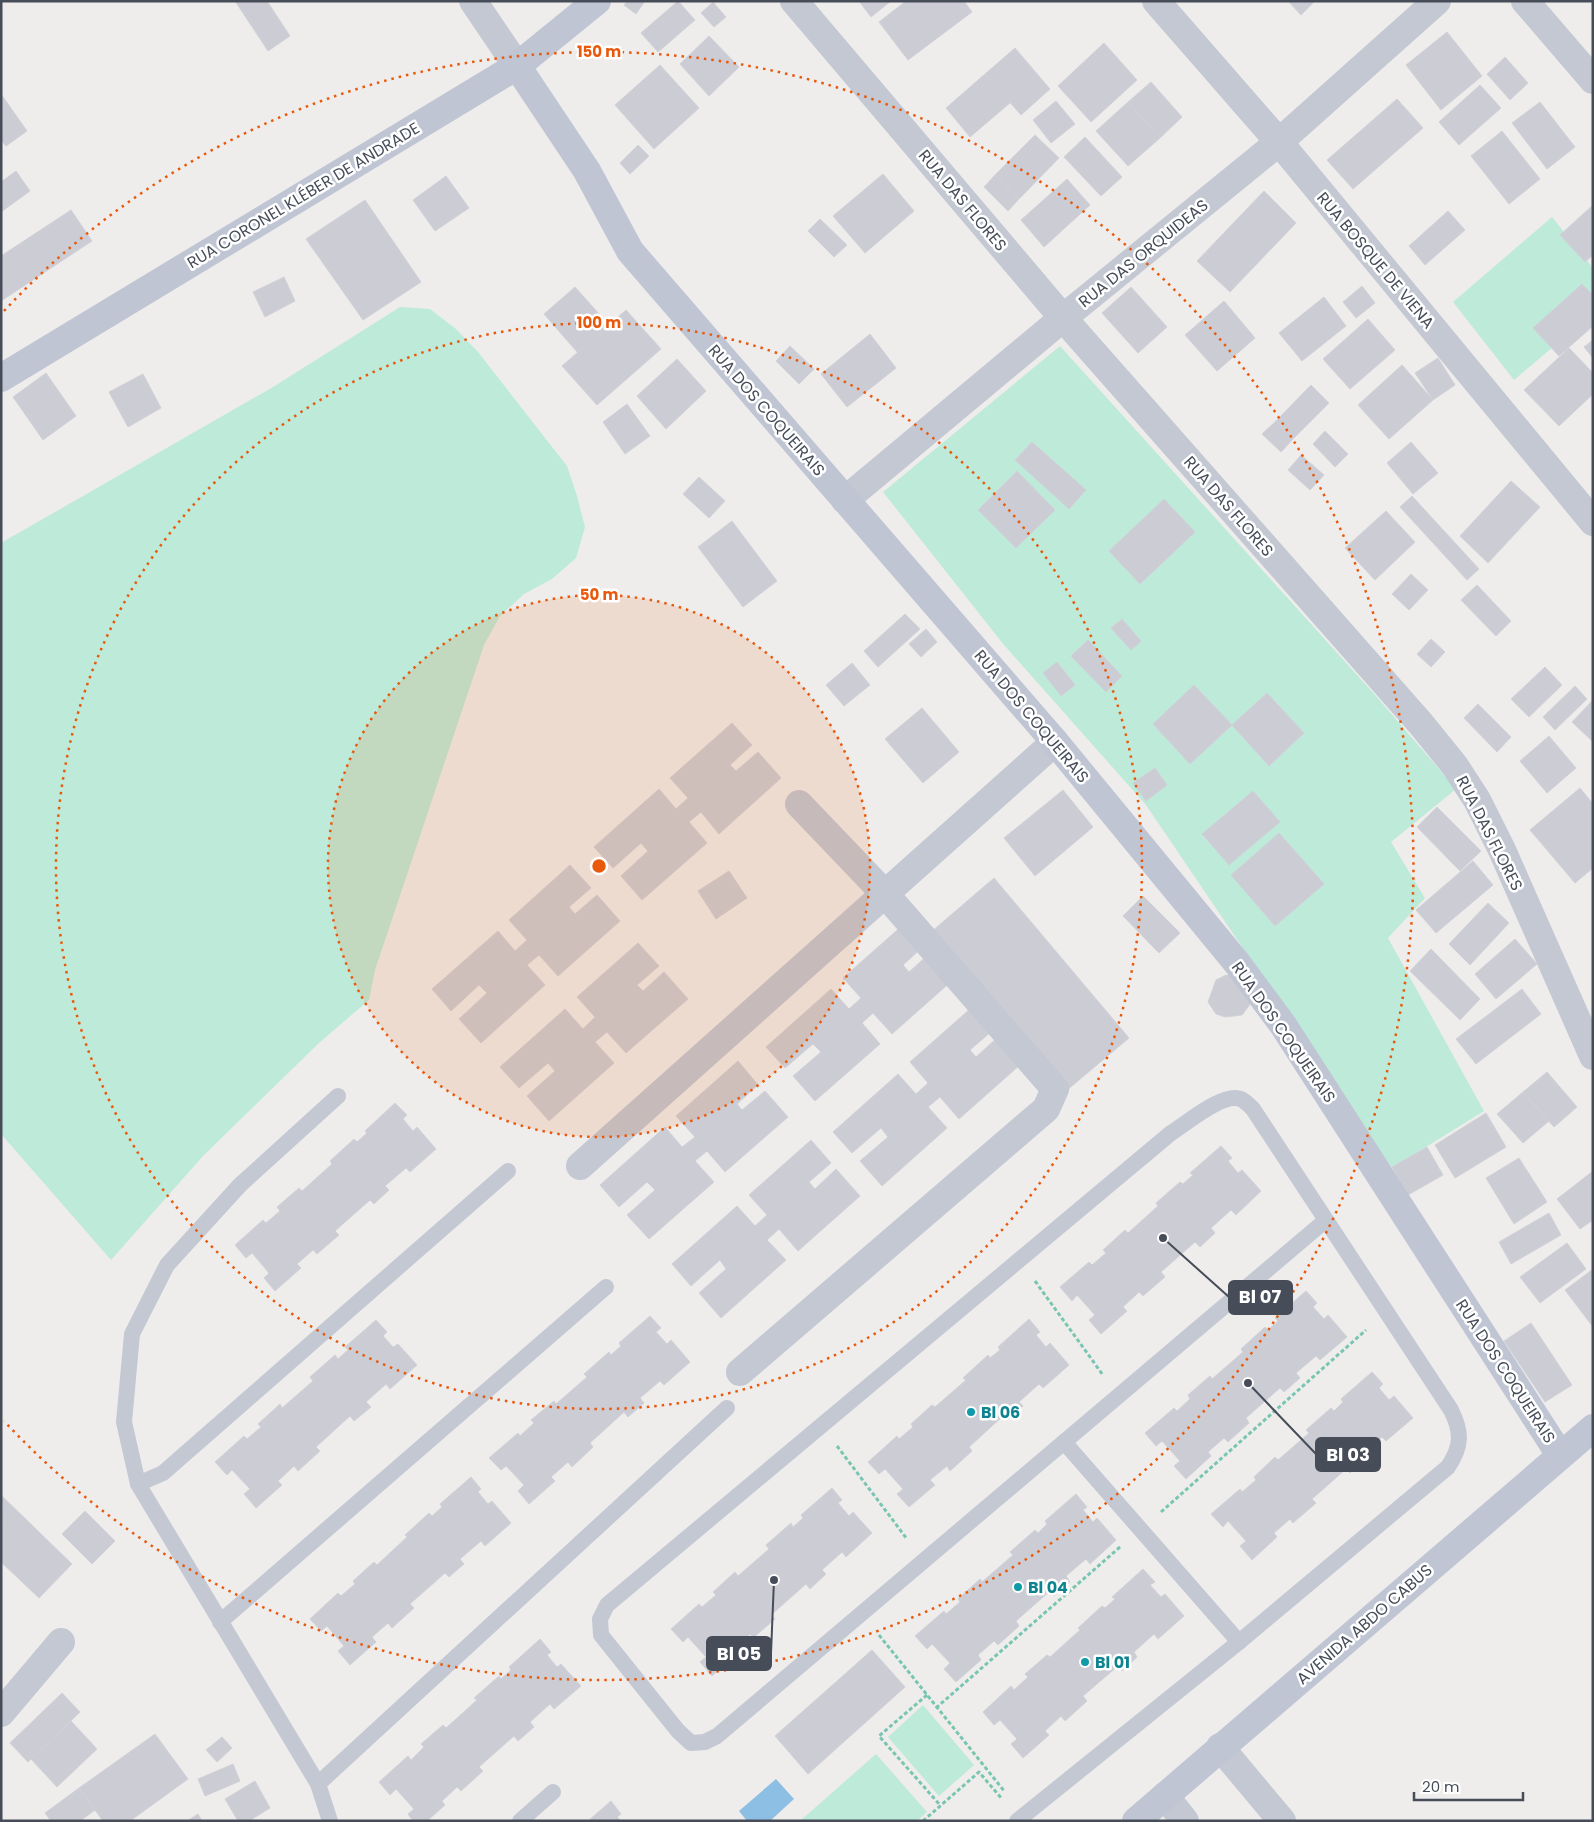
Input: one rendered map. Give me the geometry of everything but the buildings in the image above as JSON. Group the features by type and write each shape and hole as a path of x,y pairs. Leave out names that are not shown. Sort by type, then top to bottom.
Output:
{"street":[{"name":"RUA DOS COQUEIRAIS","path":"473,1 587,171 630,251 1055,742 1237,963 1282,1024 1560,1455"},
{"name":"RUA CORONEL KLÉBER DE ANDRADE","path":"1,378 517,66 598,1"},
{"name":"RUA DAS FLORES","path":"794,1 1063,318 1421,724 1455,766 1477,800 1502,850 1593,1056"},
{"name":"RUA BOSQUE DE VIENA","path":"1156,1 1279,142 1593,522"},
{"name":"RUA DAS ORQUIDEAS","path":"845,500 1063,318 1279,142 1437,1"},
{"path":"1525,1 1593,80"},
{"path":"580,1166 886,895 1055,742"},
{"path":"740,1372 1046,1109 1055,1089 886,895 799,804"},
{"name":"AVENIDA ABDO CABUS","path":"1136,1821 1593,1428"},
{"path":"1,1713 61,1642"},
{"path":"1220,1747 1282,1821"},
{"path":"1165,1796 1185,1821"}],"lane":[{"path":"330,1821 318,1784 138,1484 124,1422 132,1334 167,1265 240,1185 338,1096"},
{"path":"1017,1821 1239,1642 1448,1467 1455,1456 1459,1442 1459,1426 1451,1410 1253,1109 1242,1099 1231,1098 1216,1103 1171,1133 607,1605 600,1619 601,1635 678,1731 691,1743 705,1742 717,1736 1326,1220"},
{"path":"138,1484 163,1473 508,1171"},
{"path":"220,1622 606,1286"},
{"path":"318,1784 727,1408"},
{"path":"1064,1442 1239,1642"},
{"path":"520,1821 553,1792"}],"path":[{"path":"1020,1260 1118,1396"},
{"path":"936,1708 1387,1312"},
{"path":"822,1426 923,1561"},
{"path":"862,1613 1005,1792"},
{"path":"927,1695 879,1736 940,1805"},
{"path":"923,1821 978,1772 1004,1801"}],"green space":[{"path":"1552,217 1593,268 1593,313 1514,380 1453,302"},
{"path":"400,307 430,309 456,329 478,352 567,466 585,527 576,558 552,579 524,594 500,616 484,645 375,970 369,1000 319,1043 203,1156 111,1260 1,1134 1,543 273,387"},
{"path":"1060,346 1376,696 1456,789 1391,842 1425,898 1388,938 1484,1111 1392,1168 1146,805 1004,645 883,492"},
{"path":"923,1705 974,1765 939,1796 888,1737"},
{"path":"876,1754 927,1812 917,1821 800,1821"}],"water":[{"path":"776,1779 794,1799 770,1821 747,1821 739,1811"}],"place":[{"name":"Bl 07","path":"1163,1238"},
{"name":"Bl 03","path":"1248,1383"},
{"name":"Bl 06","path":"971,1412"},
{"name":"Bl 05","path":"774,1580"},
{"name":"Bl 04","path":"1018,1587"},
{"name":"Bl 01","path":"1085,1662"}]}
